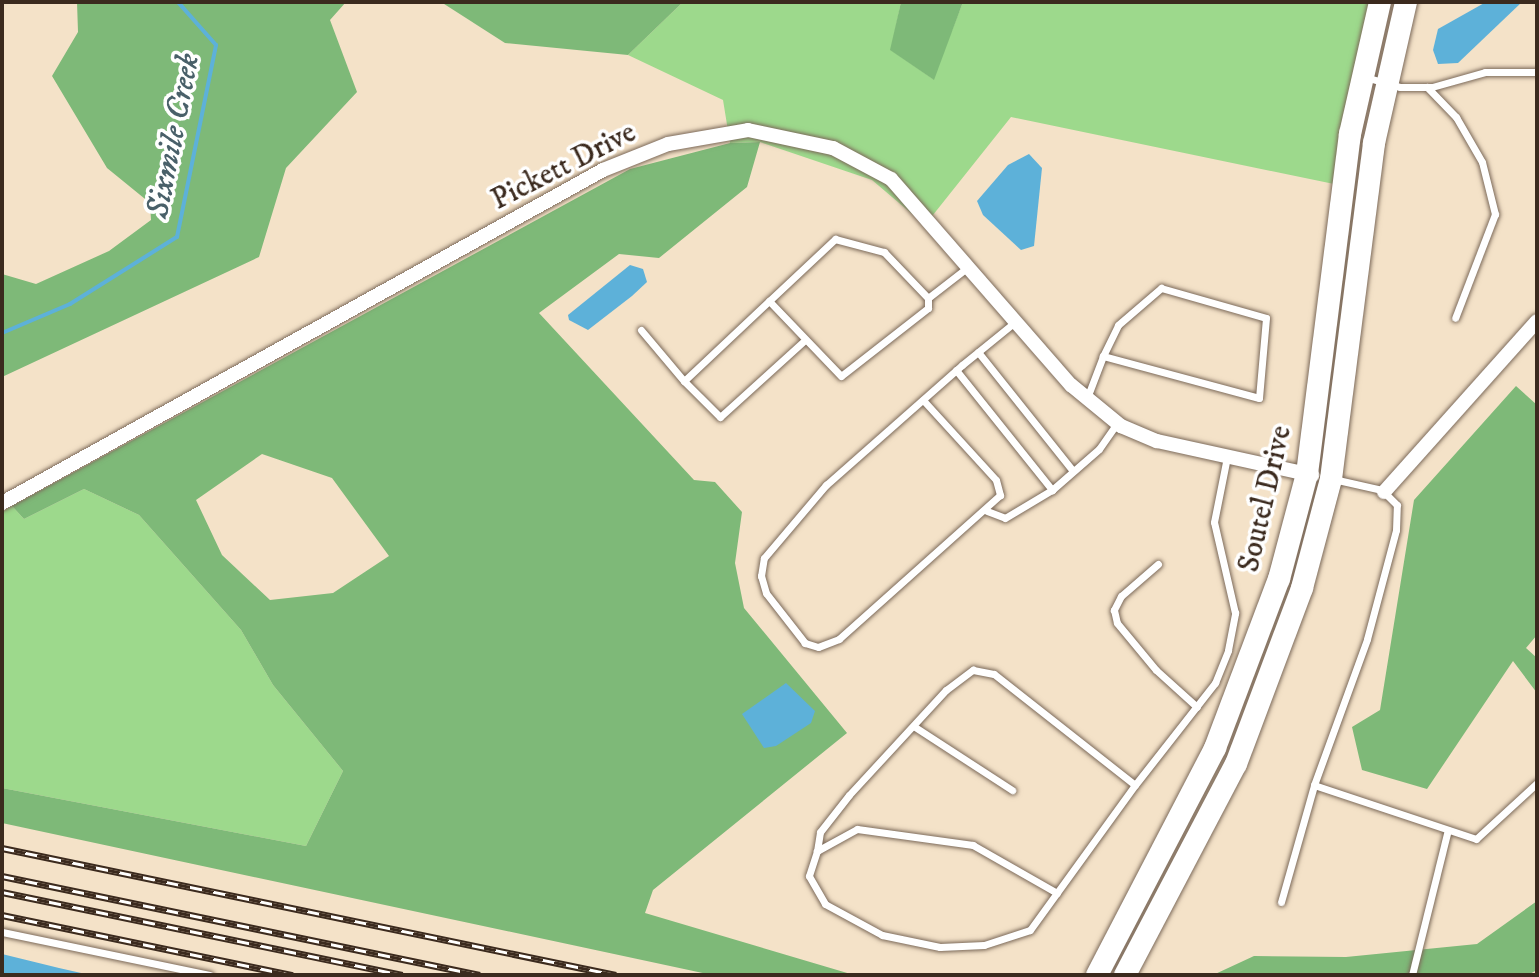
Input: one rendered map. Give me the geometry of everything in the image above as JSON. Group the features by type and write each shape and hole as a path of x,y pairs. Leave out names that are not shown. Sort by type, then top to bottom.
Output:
{"main road":[{"name":"Soutel Drive","path":"1097,975 1183,816 1234,706 1279,579 1307,474 1338,218 1380,2"},
{"name":"Soutel Drive","path":"1125,975 1256,718 1302,588 1331,479 1360,235 1387,83 1406,2"}],"street":[{"name":"Pickett Drive","path":"2,503 603,170 668,144 748,130 833,148 891,179 1087,398 1117,423 1157,441 1331,479"},
{"path":"1384,492 1537,321"}],"lane":[{"path":"1363,77 1427,87 1485,72 1537,72"},
{"path":"1427,87 1456,117 1482,162 1495,214 1455,318"},
{"path":"684,381 769,301 835,239 884,252 928,298 928,308 841,376 769,301"},
{"path":"928,298 970,265"},
{"path":"1087,398 1103,356 1118,325 1161,288 1266,318 1259,398 1103,356"},
{"path":"923,400 996,480 1000,495 987,511 839,639 818,647 805,643 766,593 761,576 764,558 790,523 923,400 956,370 1017,321"},
{"path":"641,330 684,381 720,417 805,340"},
{"path":"978,352 1073,471"},
{"path":"956,370 1052,490"},
{"path":"987,511 1005,518 1052,490 1099,449 1117,423"},
{"path":"1135,785 994,674 973,670 946,690 849,795 820,832 809,876 825,904 882,935 940,947 984,945 1030,930 1135,785 1215,683 1235,613 1214,522 1227,457"},
{"path":"1281,902 1314,785 1367,639 1396,530 1397,505 1384,492 1331,479"},
{"path":"1158,564 1121,596 1114,610 1117,623 1156,670 1197,707"},
{"path":"915,727 1012,790"},
{"path":"1314,785 1476,839 1537,783"},
{"path":"817,851 857,829 973,845 1057,893"},
{"path":"1412,975 1448,830"},
{"path":"2,932 210,975"}],"green space":[{"path":"77,2 346,2 330,20 357,92 286,168 259,257 2,377 2,274 36,284 109,251 151,220 150,203 107,168 52,76 78,32"},
{"path":"441,2 683,2 628,55 505,43"},
{"path":"683,2 901,2 891,50 933,79 963,2 1371,2 1334,184 1011,117 925,225 872,180 760,142 730,143 723,100 628,55"},
{"path":"901,2 963,2 934,80 890,50"},
{"path":"760,142 747,187 659,258 619,254 539,313 694,480 715,482 742,512 735,563 744,608 847,733 653,890 645,913 854,975 712,975 2,823 2,788 306,846 343,771 273,685 241,630 139,515 84,489 24,519 12,506 630,169 730,143","holes":["262,454 332,478 389,556 333,593 270,600 222,555 196,500"]},
{"path":"1516,386 1537,405 1537,635 1526,648 1537,658 1537,693 1513,661 1427,789 1362,770 1352,727 1380,710 1414,500"},
{"path":"84,489 139,515 241,630 273,685 343,771 306,846 2,788 2,512 12,506 24,519"},
{"path":"1537,901 1537,970 1528,975 1213,975 1254,956 1346,957 1477,944"}],"water":[{"path":"1486,2 1522,2 1458,63 1438,64 1433,50 1438,29"},
{"path":"1029,154 1042,168 1034,246 1021,250 983,215 977,201 1008,165"},
{"path":"630,265 643,269 647,282 632,296 588,330 569,320 568,315"},
{"path":"786,683 815,711 811,723 776,746 764,748 742,714"},
{"path":"2,954 59,968 90,975 2,975"}],"waterway":[{"name":"Sixmile Creek","path":"2,333 70,304 177,237 216,45 178,2"}],"railway":[{"path":"2,848 616,975"},
{"path":"2,876 480,975"},
{"path":"2,892 402,975"},
{"path":"2,915 293,975"}]}
